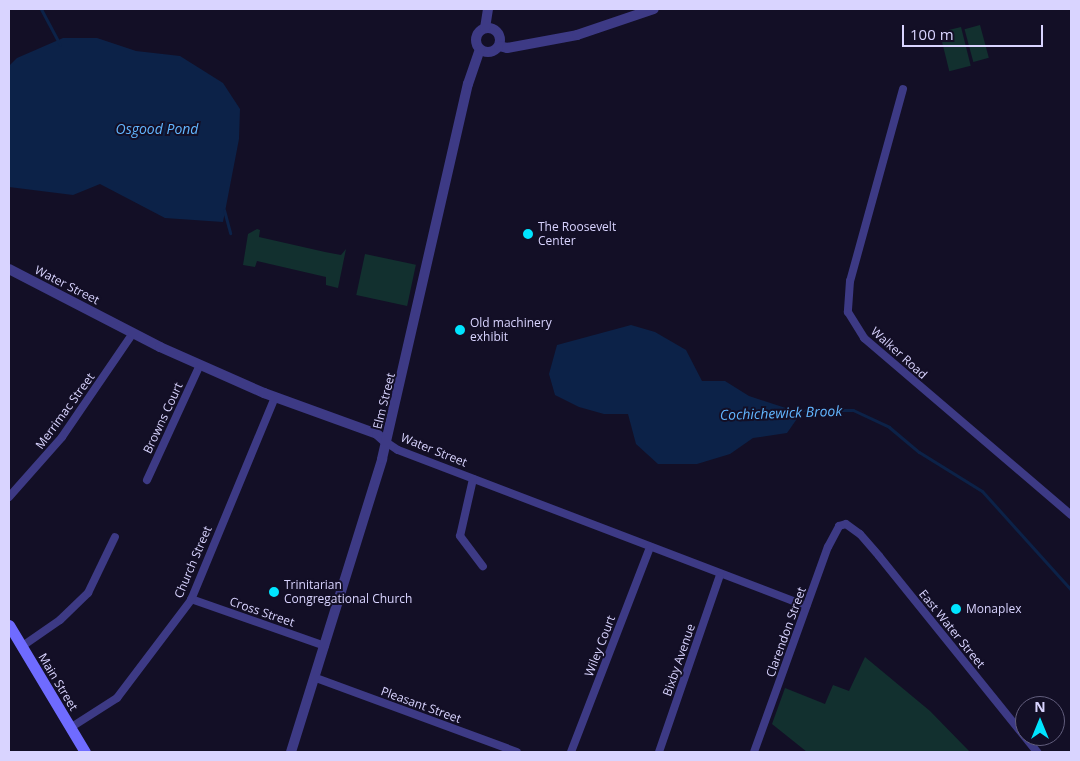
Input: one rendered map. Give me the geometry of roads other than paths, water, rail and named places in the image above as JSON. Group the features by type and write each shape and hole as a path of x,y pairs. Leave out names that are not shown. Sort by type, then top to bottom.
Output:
{"main road":[{"name":"Main Street","path":"9,626 85,752"}],"street":[{"path":"488,9 485,28 476,39 480,50 488,52 498,46 507,48 578,35 637,11 654,9"},
{"path":"485,28 498,34 498,46"},
{"name":"Elm Street","path":"291,752 316,678 386,442 468,84 480,50"},
{"name":"Walker Road","path":"903,89 850,281 848,312 864,338 1071,515"},
{"name":"Water Street","path":"9,269 200,365 275,397 377,434 398,450 720,575 806,606"},
{"name":"Merrimac Street","path":"9,497 62,437 133,332"},
{"name":"Browns Court","path":"147,480 200,365"},
{"name":"Church Street","path":"70,728 117,698 191,599 275,397"},
{"path":"473,479 460,536 483,566"},
{"name":"Clarendon Street","path":"754,752 828,547 839,526 846,524"},
{"name":"East Water Street","path":"846,524 860,534 879,556 1037,752"},
{"path":"21,647 60,620 88,593 115,537"},
{"name":"Wiley Court","path":"571,752 650,548"},
{"name":"Bixby Avenue","path":"659,752 720,575"},
{"name":"Cross Street","path":"191,599 325,646"},
{"name":"Pleasant Street","path":"316,678 517,752"}],"water":[{"name":"Osgood Pond","path":"63,38 97,38 136,51 180,56 223,83 240,109 239,139 223,222 165,218 100,184 73,195 9,187 9,66 17,58"},
{"path":"631,325 655,332 686,350 702,381 725,381 749,396 801,413 787,433 753,438 730,454 697,464 658,464 636,444 628,414 604,414 579,407 555,395 549,374 557,345"}],"waterway":[{"name":"Cochichewick Brook","path":"41,9 60,44"},
{"name":"Cochichewick Brook","path":"224,210 230,233"},
{"name":"Cochichewick Brook","path":"789,410 853,410 889,427 919,452 982,491 1071,590"}],"place":[{"name":"The Roosevelt Center","path":"528,234"},
{"name":"Old machinery exhibit","path":"460,330"},
{"name":"Trinitarian Congregational Church","path":"274,592"},
{"name":"Monaplex","path":"956,609"}]}
